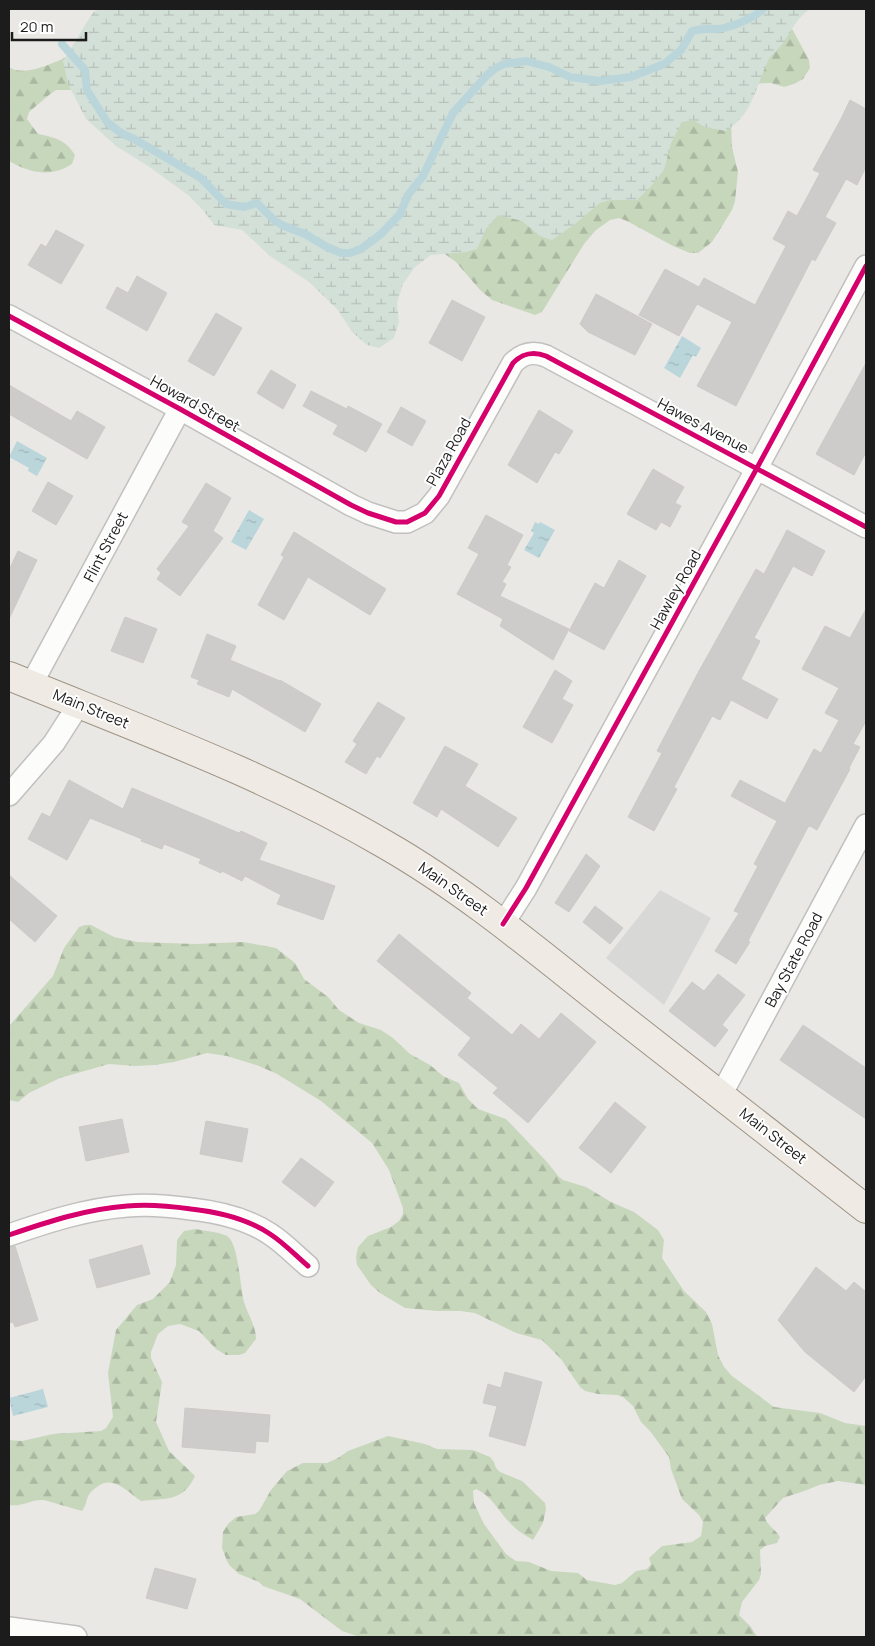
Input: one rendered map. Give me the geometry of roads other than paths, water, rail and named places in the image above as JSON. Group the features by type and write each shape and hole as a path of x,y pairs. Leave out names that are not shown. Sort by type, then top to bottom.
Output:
{"main road":[{"name":"Main Street","path":"20,681 195,752 317,808 410,859 503,924 866,1209"}],"street":[{"name":"Hawley Road","path":"503,924 531,879 866,266"},
{"name":"Howard Street","path":"9,316 180,409 350,505 368,513"},
{"name":"Hawes Avenue","path":"526,354 534,353 546,356 866,527"},
{"name":"Plaza Road","path":"368,513 396,522 407,522 425,513 439,496 509,369 517,359 526,354"},
{"name":"Flint Street","path":"20,681 180,409"},
{"path":"9,795 54,743 79,704"},
{"name":"Bay State Road","path":"721,1095 866,825"},
{"path":"9,1235 54,1220 90,1211 127,1206 156,1205 226,1214 270,1234 308,1266"},
{"path":"9,1628 76,1637"}],"water":[{"path":"682,336 701,348 696,357 693,355 680,378 664,368"},
{"path":"17,441 47,458 37,476 28,471 29,468 9,457"},
{"path":"249,510 264,519 246,550 231,542"},
{"path":"535,522 539,524 540,522 555,530 539,558 524,550 534,533 531,531"},
{"path":"43,1389 48,1407 13,1416 9,1398"}],"waterway":[{"path":"62,44 85,70 87,90 107,122 121,133 201,178 226,204 244,207 257,203 275,221 284,226 305,234 341,253 350,253 361,249 381,234 400,214 408,195 423,176 453,113 487,75 496,68 504,64 526,61 549,67 570,77 600,81 631,77 664,64 681,50 692,31 721,29 734,25 754,16 763,9"}]}
